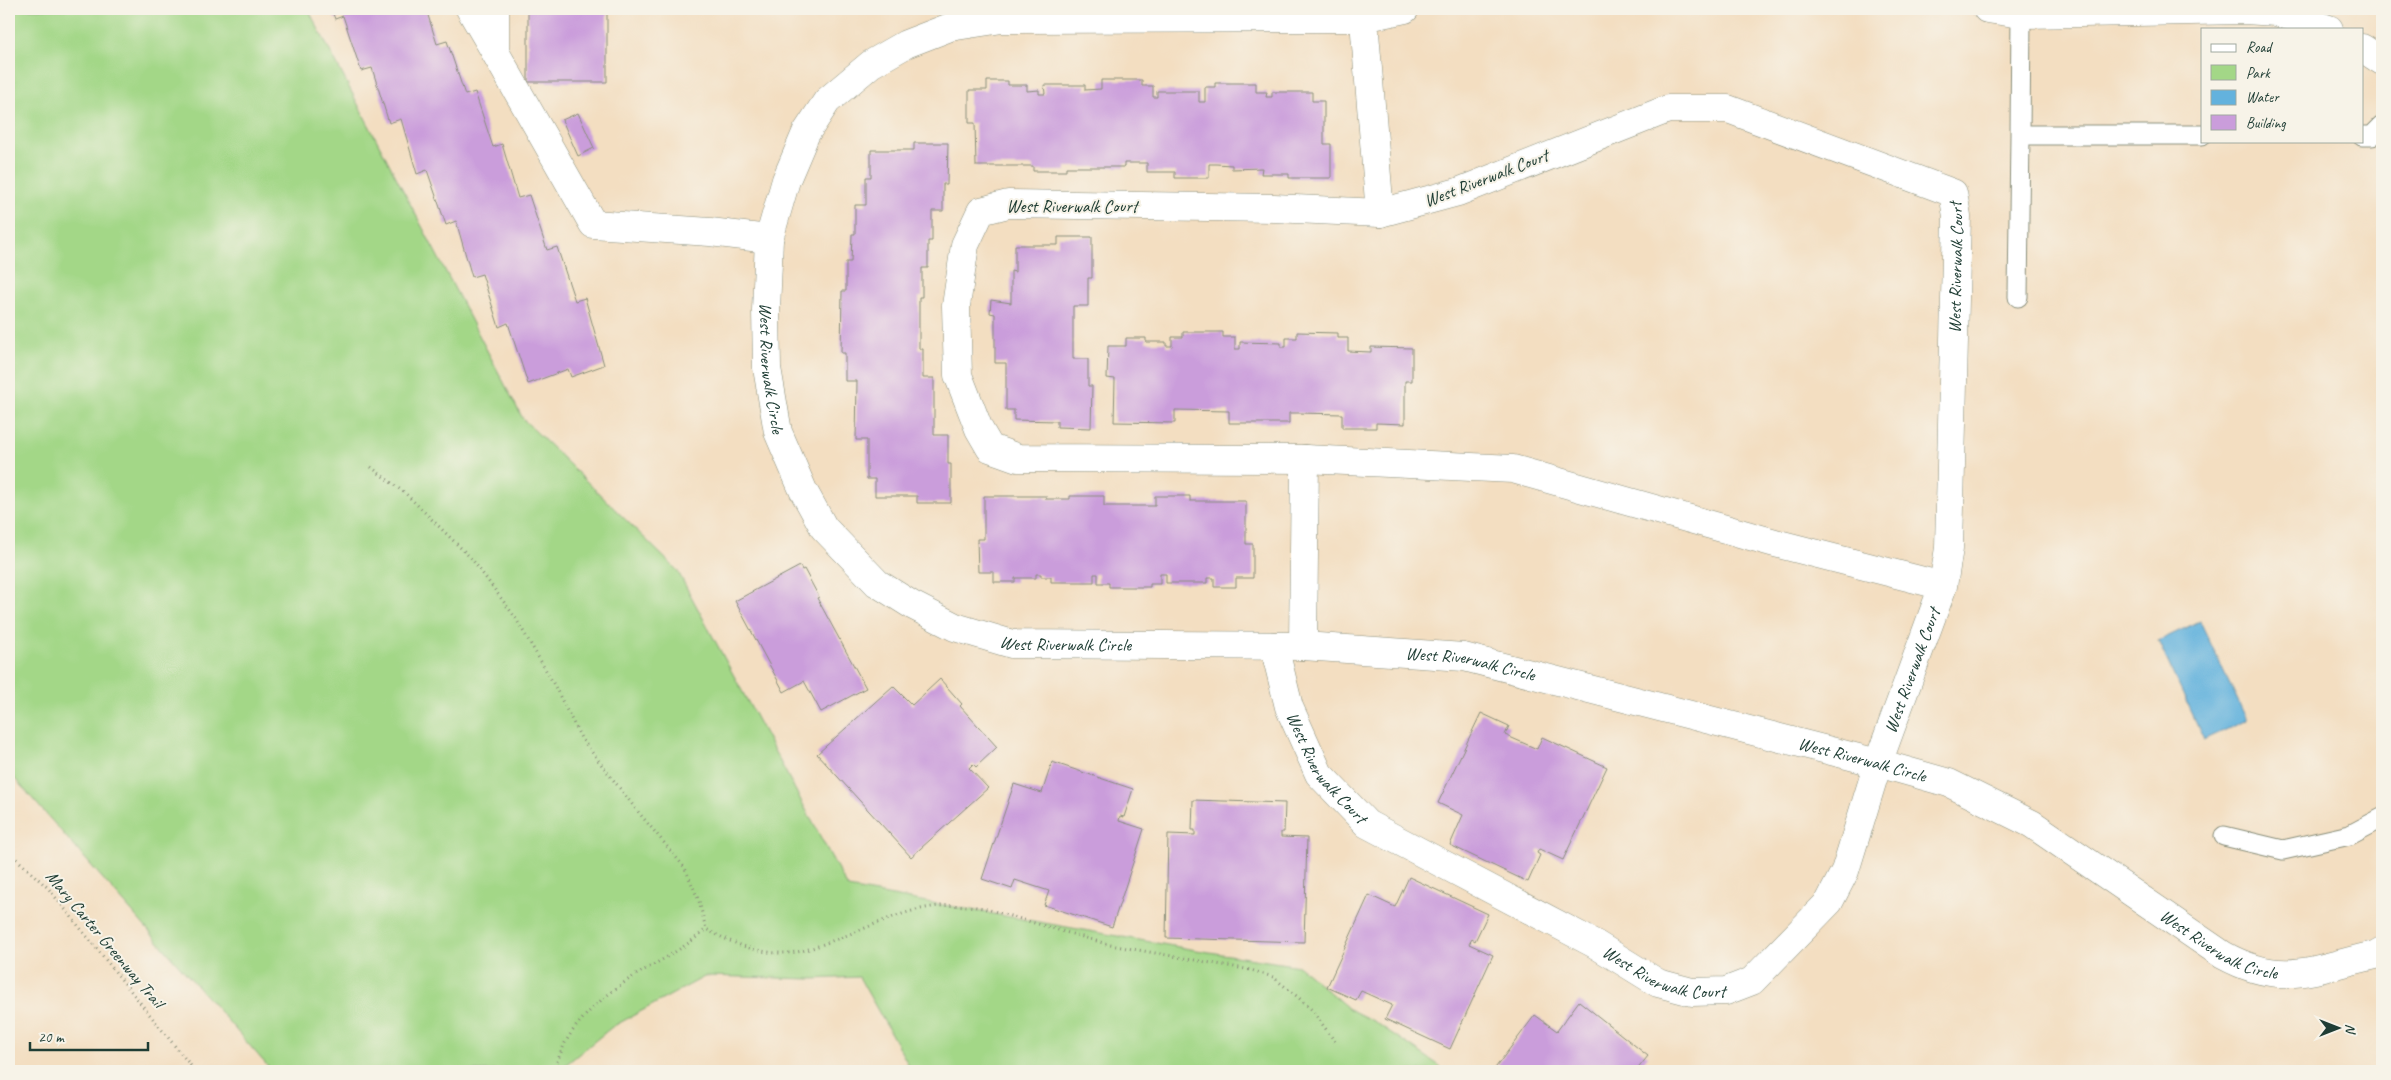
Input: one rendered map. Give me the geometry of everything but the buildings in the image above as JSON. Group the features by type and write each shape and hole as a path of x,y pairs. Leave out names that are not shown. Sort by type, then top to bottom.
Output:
{"street":[{"path":"470,9 593,224 769,238"},
{"path":"495,9 495,52"},
{"name":"West Riverwalk Circle","path":"1405,9 1363,14 1002,19 950,26 906,44 871,64 827,101 806,132 786,180 769,238 766,310 768,368 778,432 802,490 824,528 877,583 912,605 954,627 1012,644 1303,646 1464,656 1878,762 1949,783 2032,824 2223,955 2245,967 2274,974 2297,974 2380,959"},
{"path":"1987,9 2020,14 2245,10 2276,12 2326,28"},
{"path":"1363,14 1380,213"},
{"path":"2364,49 2382,62"},
{"name":"West Riverwalk Court","path":"1274,646 1289,707 1319,774 1367,824 1595,944 1658,983 1692,992 1726,991 1752,981 1829,902 1845,870 1878,762 1942,586 1949,548 1958,216 1953,193 1728,109 1668,109 1458,192 1380,213 1274,208 1008,204 981,211 965,245 956,306 958,375 979,429 990,448 1018,458 1305,459 1512,469 1775,543 1942,586"},
{"path":"1303,646 1305,459"}],"lane":[{"path":"2018,297 2020,14"},
{"path":"2364,136 2372,136 2382,126"},
{"path":"2020,135 2201,135"},
{"path":"2224,836 2283,850 2350,835 2382,818"}],"path":[{"path":"371,467 406,494 471,558 515,617 551,679 581,738 635,808 685,868 699,901 706,929 723,939 764,951 786,953 808,950 916,909 940,904 962,904 983,908 1110,945 1251,970 1273,977 1312,1010 1336,1043"},
{"name":"Mary Carter Greenway Trail","path":"9,852 48,888 195,1071"},
{"path":"553,1071 566,1041 576,1027 597,1006 627,980 690,943 706,929"}],"green space":[{"path":"9,9 308,9 523,419 677,570 848,888 1190,949 1299,966 1349,1009 1375,1022 1440,1066 1443,1071 912,1071 859,977 811,979 706,976 612,1027 558,1071 272,1071 9,772"}],"water":[{"path":"2200,621 2247,720 2204,740 2158,641"}]}
